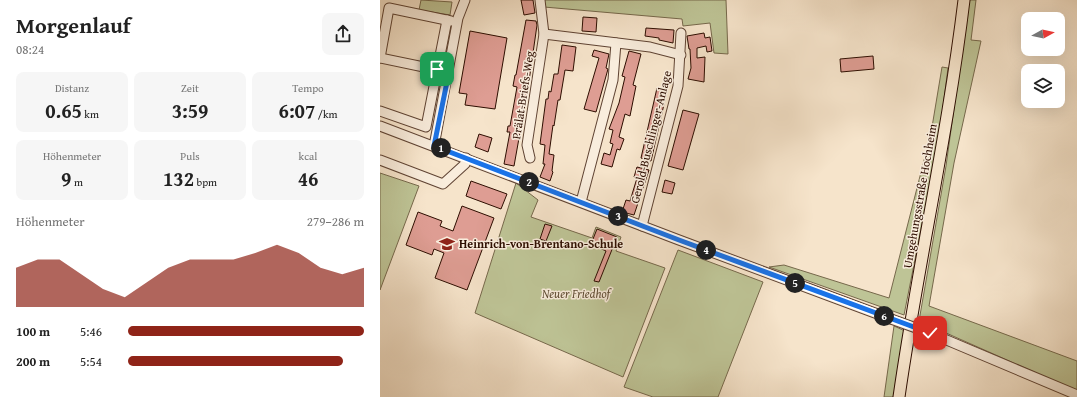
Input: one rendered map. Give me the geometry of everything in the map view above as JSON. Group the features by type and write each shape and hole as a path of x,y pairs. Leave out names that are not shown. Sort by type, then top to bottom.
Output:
{"main road":[{"name":"Umgehungsstraße Hochheim","path":"899,397 907,338 947,121 964,0"}],"street":[{"path":"540,0 544,34 650,47 681,55"},
{"path":"434,146 462,1"},
{"path":"449,72 380,58 389,8 457,23"},
{"path":"380,111 426,127 447,20"},
{"name":"Gerold-Buschlinger-Anlage","path":"642,226 678,86 681,55 681,33"},
{"name":"Prälat-Briefs-Weg","path":"530,158 527,145 544,34"},
{"path":"580,202 613,80 616,43"},
{"path":"380,126 642,226 930,333 1077,395"},
{"path":"380,160 443,184 465,164 466,158"}],"green space":[{"path":"421,0 452,2 450,15 419,10"},
{"path":"543,0 726,0 728,54 714,53 710,23 683,26 682,19 544,7"},
{"path":"969,0 976,0 971,40 981,41 954,163 929,306 1077,361 1077,391 919,321 946,166"},
{"path":"942,67 948,68 939,138 904,315 769,267 784,265 889,298 931,133"},
{"path":"380,173 419,186 380,290"},
{"name":"Neuer Friedhof","path":"516,183 538,200 531,217 592,238 596,227 621,237 616,251 665,268 623,377 475,313"},
{"path":"678,250 763,282 718,397 653,397 624,387"},
{"path":"894,326 905,331 895,397 884,397"}],"building":[{"path":"521,0 533,0 535,13 524,15"},
{"path":"583,17 597,18 596,32 582,31"},
{"path":"526,20 536,21 537,25 528,88 514,166 504,164 510,132 507,132 508,126 510,126 517,87 513,86"},
{"path":"646,28 674,30 673,43 659,40 659,38 645,36"},
{"path":"470,31 507,38 495,109 465,105 467,94 459,93"},
{"path":"704,33 705,38 710,37 712,51 707,52 706,46 697,48 697,58 705,57 704,82 688,79 691,68 690,49 687,36"},
{"path":"562,45 576,47 573,71 565,70 560,100 558,100 554,126 553,125 549,154 554,155 553,172 550,181 540,177 545,164 543,164 545,145 540,144 546,99 548,99 549,91 551,92 554,74 558,74"},
{"path":"594,50 609,54 606,68 608,69 596,112 584,109 599,58 592,56"},
{"path":"629,51 641,54 633,85 636,86 630,116 625,114 619,137 624,139 620,150 617,149 612,167 601,164 604,153 610,155 613,144 610,143 613,130 609,129 619,103 625,77 622,76"},
{"path":"873,56 874,69 841,72 840,59"},
{"path":"657,88 667,91 651,161 641,158"},
{"path":"683,110 699,114 683,170 668,166"},
{"path":"479,134 492,138 488,152 475,147"},
{"path":"637,167 649,170 634,215 622,212 626,200 630,201 637,178 634,177"},
{"path":"665,180 675,183 672,194 662,192"},
{"path":"471,181 507,194 501,209 466,196"},
{"path":"462,206 494,218 467,290 435,278 444,253 434,249 432,255 406,245 418,212 442,221 440,226 453,231"},
{"path":"545,224 552,226 546,241 540,239"},
{"path":"597,229 617,237 599,282 594,281 606,251 591,244"}],"place":[{"name":"Heinrich-von-Brentano-Schule","path":"447,244"}],"route":[{"path":"437,69 449,72 434,146 679,240 930,333"}]}
